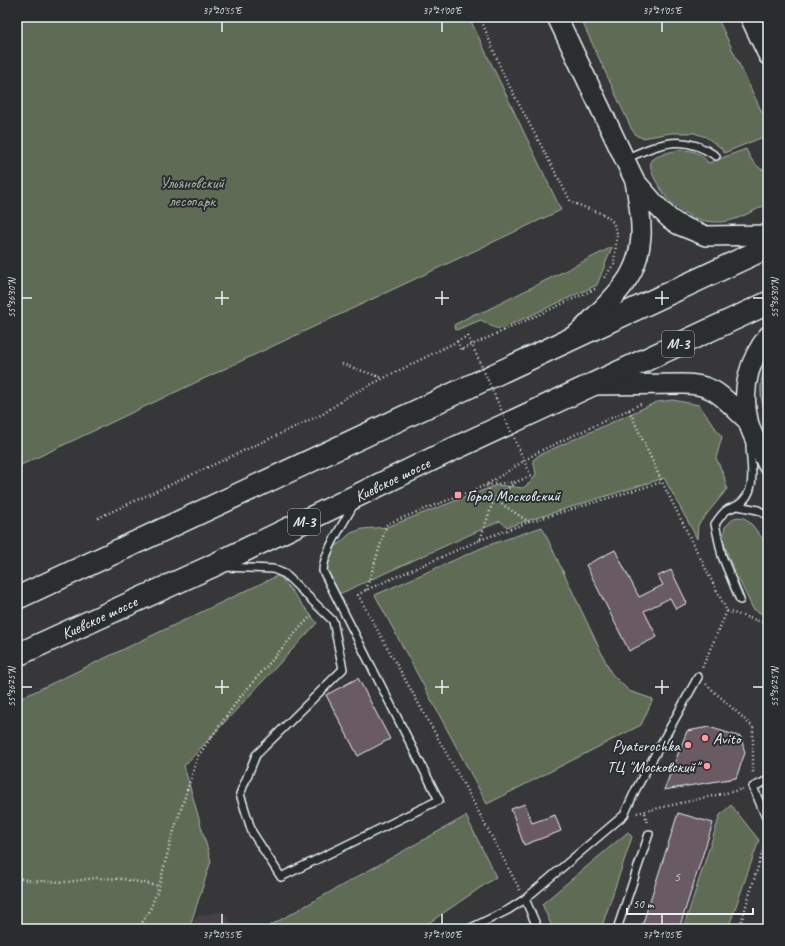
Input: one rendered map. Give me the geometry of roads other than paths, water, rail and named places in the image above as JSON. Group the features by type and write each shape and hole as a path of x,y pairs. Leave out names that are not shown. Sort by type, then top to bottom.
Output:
{"highway":[{"path":"17,598 768,247"},
{"name":"Киевское шоссе","path":"17,655 210,567 447,452 768,303"}],"main road":[{"path":"557,17 635,181 670,219 686,229 706,236 768,235"},
{"path":"750,17 768,55"},
{"path":"572,338 622,289 634,267 640,248 641,236 635,181"},
{"path":"768,336 754,358 748,375 745,394 750,425 768,465"},
{"path":"589,385 704,385 718,393 750,425"}],"lane":[{"path":"624,159 656,145 675,142 685,142 700,146 716,156"},
{"path":"740,600 722,556 715,524 726,510 738,506 745,500 749,493 752,484 750,425"},
{"path":"210,567 273,569 285,574 333,622 343,669 256,756 240,794 252,832 281,877 439,800 323,571 323,565 328,552 358,496"},
{"path":"738,506 758,510 768,516"},
{"path":"469,929 508,910 525,899 624,814 636,789 698,677"},
{"path":"768,780 753,787 768,822"},
{"path":"617,929 649,834"},
{"path":"525,899 538,929"}],"place":[{"name":"Город Московский","path":"458,495"},
{"name":"Avito","path":"705,738"},
{"name":"Pyaterochka","path":"688,745"},
{"name":"ТЦ \"Московский\"","path":"707,766"}],"park label":[{"name":"Ульяновский лесопарк","path":"192,191"}]}
